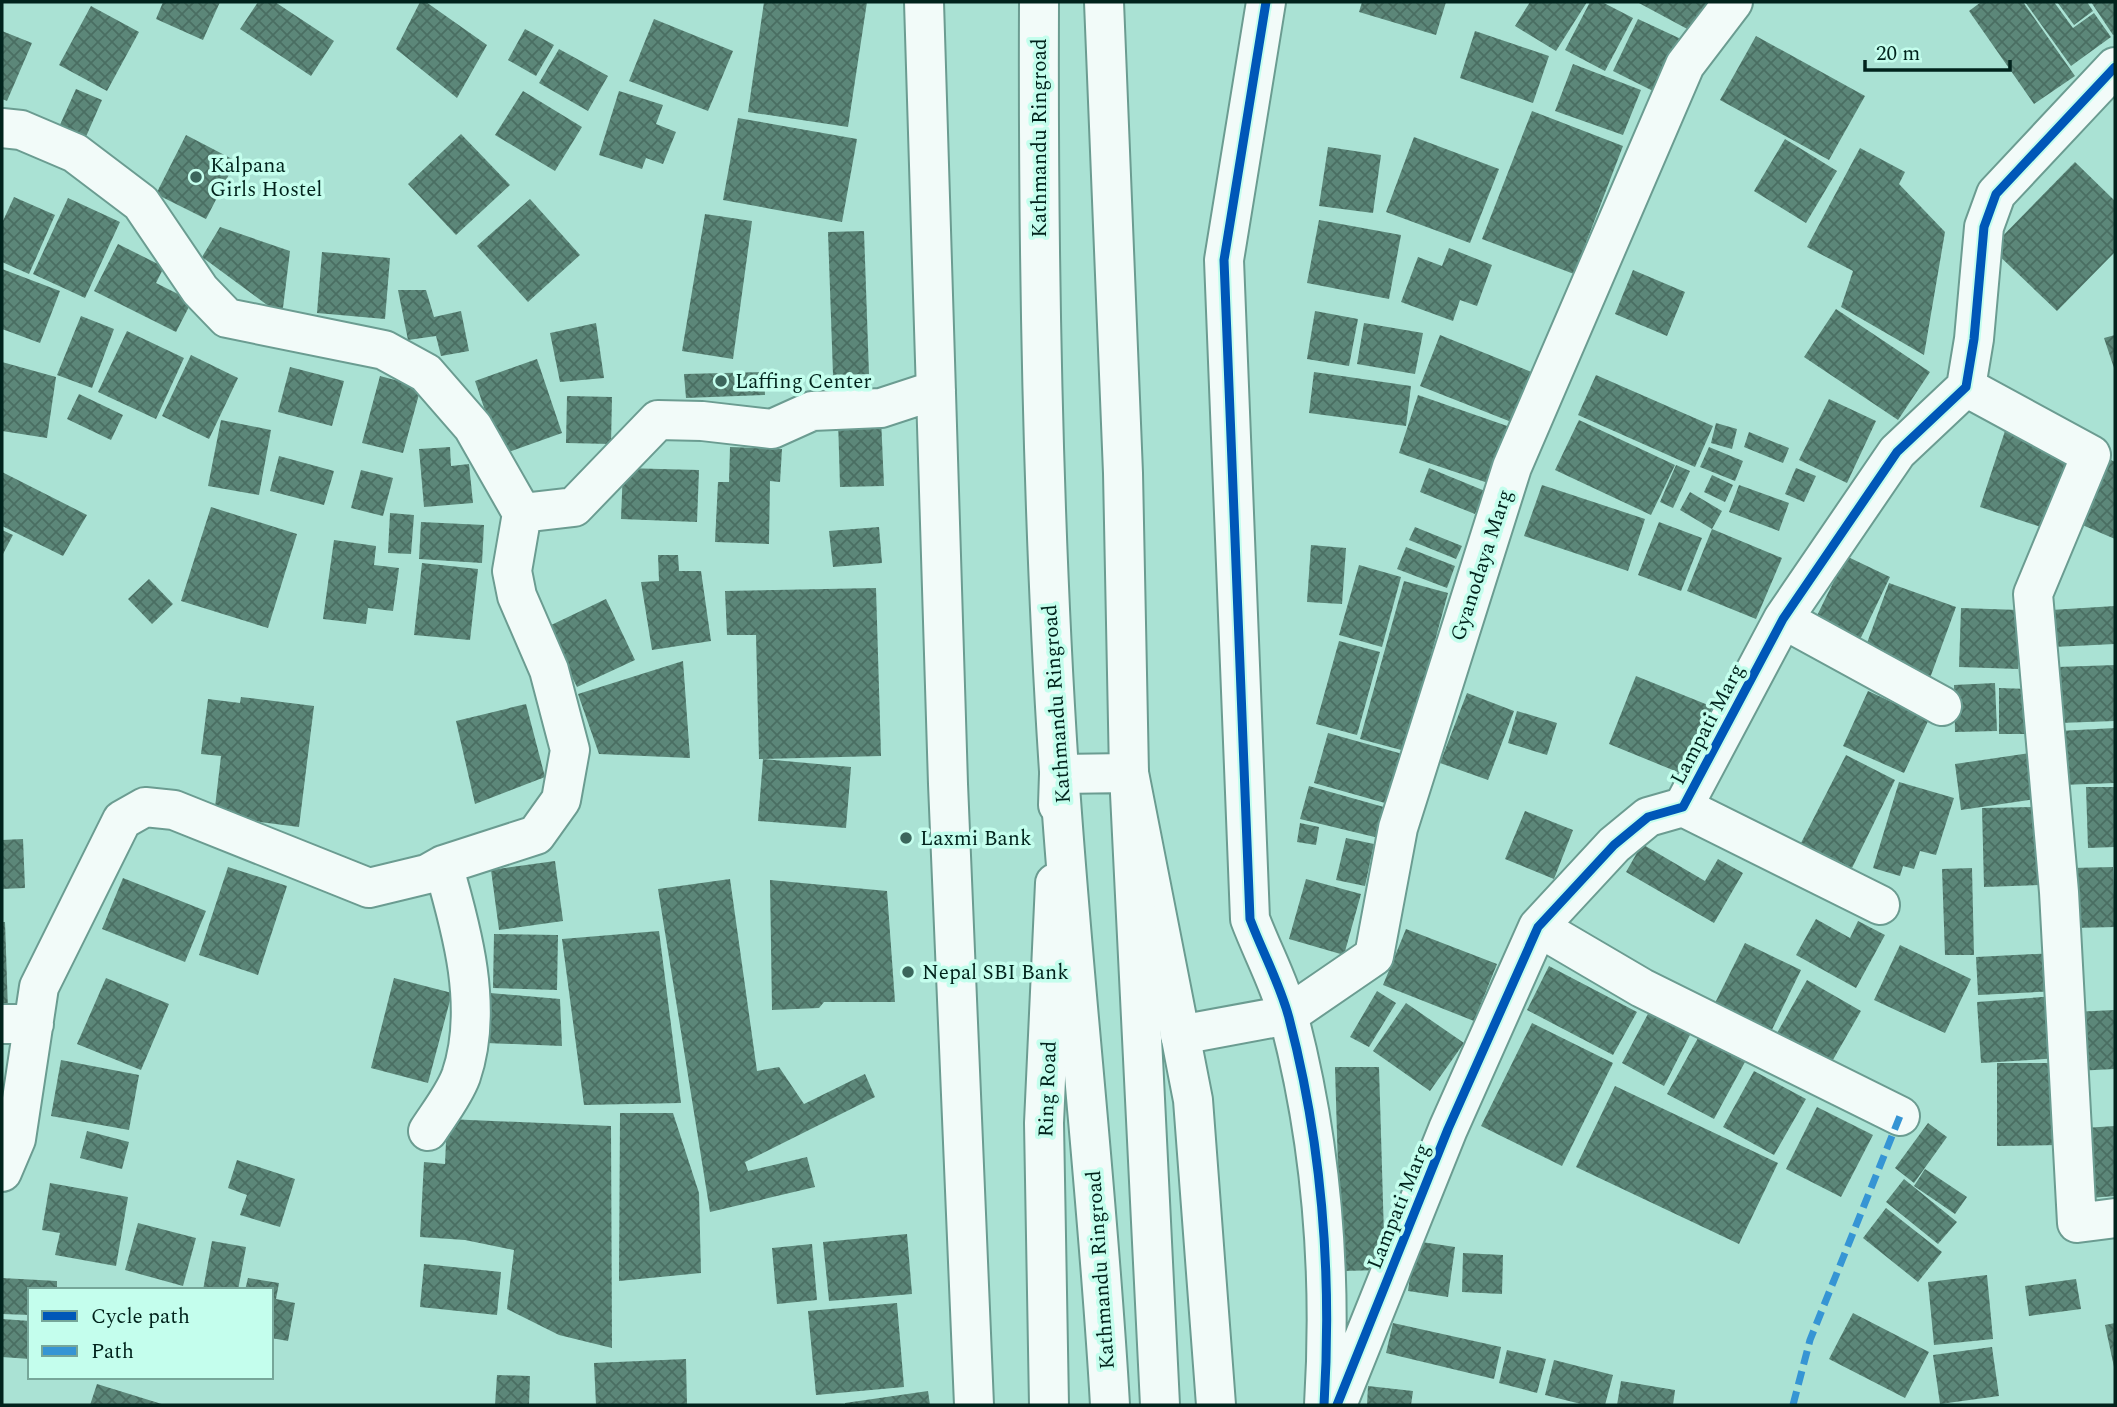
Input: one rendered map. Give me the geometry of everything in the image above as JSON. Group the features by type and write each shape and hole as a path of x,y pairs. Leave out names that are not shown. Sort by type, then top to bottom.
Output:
{"main road":[{"path":"924,2 948,784 974,1405"},
{"name":"Kathmandu Ringroad","path":"1039,2 1040,294 1047,559 1059,774 1110,1405"},
{"path":"1104,2 1123,473 1129,773 1160,1405"},
{"path":"1266,2 1224,260 1250,919 1288,1015 1315,1137 1329,1324 1324,1405"},
{"name":"Gyanodaya Marg","path":"1181,1035 1288,1015 1374,956 1398,828 1512,467 1685,65 1733,2"},
{"path":"2115,67 1996,194 1984,227 1974,339 1966,387 2091,455 2033,594 2059,892 2077,1223 2115,1218"},
{"path":"2,128 21,130 75,153 141,203 200,290 227,318 384,350 426,373 473,427 523,513 512,571 517,596 549,670 570,750 561,800 536,835 443,865 427,874 369,888 174,810 145,807 122,820 18,1024 16,1139 2,1172"},
{"name":"Lampati Marg","path":"1337,1405 1448,1129 1538,927 1614,845 1648,817 1683,807 1783,619 1897,452 1966,387"},
{"path":"523,513 574,507 658,420 702,421 772,429 812,411 881,408 936,390"},
{"path":"1783,619 1942,706"},
{"path":"1059,774 1129,773"},
{"path":"1129,773 1193,1100 1216,1405"},
{"name":"Ring Road","path":"1049,1405 1044,1123 1059,774"},
{"path":"1683,807 1880,905"},
{"path":"428,1131 461,1076 471,1018 461,927 443,865"},
{"path":"1538,927 1642,988 1900,1116"}],"building":[{"path":"163,2 220,2 203,40 156,19"},
{"path":"258,2 275,2 334,41 311,76 240,29"},
{"path":"420,2 426,2 487,45 457,98 396,49"},
{"path":"764,2 867,2 848,127 748,112"},
{"path":"1362,2 1446,2 1436,35 1359,12"},
{"path":"1530,2 1587,2 1556,51 1515,26"},
{"path":"1590,2 1602,2 1633,18 1605,71 1565,50"},
{"path":"1637,2 1707,2 1691,31"},
{"path":"1981,2 2023,2 2075,76 2034,104 1969,11"},
{"path":"2025,2 2054,2 2073,28 2094,13 2111,37 2071,66"},
{"path":"2057,2 2087,2 2093,11 2074,25"},
{"path":"2091,2 2115,2 2115,34 2113,35"},
{"path":"91,6 139,32 107,91 59,65"},
{"path":"654,19 733,51 708,111 629,81"},
{"path":"1638,19 1681,39 1655,92 1613,71"},
{"path":"525,29 554,45 536,76 508,60"},
{"path":"2,31 32,43 7,101 2,99"},
{"path":"1475,31 1549,56 1533,103 1460,78"},
{"path":"1756,36 1865,96 1829,160 1720,100"},
{"path":"559,49 608,76 588,111 539,83"},
{"path":"1573,64 1641,90 1623,135 1555,111"},
{"path":"76,89 102,100 85,139 59,127"},
{"path":"523,91 582,127 555,171 495,135"},
{"path":"619,91 663,105 656,124 676,132 663,164 646,158 642,169 599,155"},
{"path":"1532,111 1623,146 1574,274 1482,239"},
{"path":"738,118 857,139 842,222 723,200"},
{"path":"461,134 510,185 456,235 408,184"},
{"name":"Kalpana Girls Hostel","path":"186,135 236,161 206,219 156,194"},
{"path":"1414,137 1499,169 1470,243 1386,212"},
{"path":"1785,139 1837,171 1806,223 1754,191"},
{"path":"1328,147 1381,155 1373,213 1319,206"},
{"path":"1860,148 1905,172 1899,184 1945,232 1924,355 1841,307 1853,271 1807,247"},
{"path":"2075,162 2115,201 2115,252 2057,311 1991,248"},
{"path":"14,197 55,215 29,274 2,262 2,223"},
{"path":"68,198 120,222 85,298 33,274"},
{"path":"530,199 580,255 528,302 477,246"},
{"path":"705,214 752,221 733,359 682,351"},
{"path":"1319,220 1401,235 1389,299 1307,283"},
{"path":"220,227 290,251 282,316 202,257"},
{"path":"864,231 869,374 833,375 828,232"},
{"path":"118,244 164,267 156,283 192,301 176,332 94,291"},
{"path":"1449,248 1492,265 1477,306 1460,300 1453,321 1401,302 1418,257 1442,266"},
{"path":"322,252 390,258 385,319 317,313"},
{"path":"2,269 60,291 40,343 2,329"},
{"path":"1633,270 1685,292 1667,336 1615,314"},
{"path":"398,290 426,290 434,317 461,311 469,351 441,356 436,336 408,340"},
{"path":"1836,309 1930,372 1898,420 1804,357"},
{"path":"1315,311 1358,319 1349,366 1307,359"},
{"path":"81,316 114,329 92,388 57,375"},
{"path":"596,323 604,378 560,382 550,333"},
{"path":"1364,323 1423,333 1415,374 1357,364"},
{"path":"127,331 184,358 156,419 98,392"},
{"path":"1440,335 1534,373 1514,423 1420,386"},
{"path":"2115,335 2115,371 2104,338"},
{"path":"191,355 238,378 209,439 162,416"},
{"path":"537,359 562,433 500,455 475,381"},
{"path":"2,362 56,377 47,438 2,431"},
{"path":"290,367 344,381 332,426 278,412"},
{"path":"764,372 765,395 686,398 684,374"},
{"path":"1314,372 1411,386 1406,426 1309,413"},
{"path":"1596,375 1713,426 1695,467 1578,415"},
{"path":"380,376 421,387 403,453 362,443"},
{"path":"79,394 123,415 111,440 67,419"},
{"path":"1418,395 1510,427 1491,484 1399,453"},
{"path":"567,396 612,397 611,444 566,443"},
{"path":"1829,399 1876,421 1847,483 1799,460"},
{"path":"881,418 884,486 840,487 838,419"},
{"path":"221,420 271,430 259,495 208,486"},
{"path":"1579,420 1675,465 1651,515 1555,470"},
{"path":"1716,423 1737,429 1732,449 1711,443"},
{"path":"2006,428 2070,450 2044,528 1980,507"},
{"path":"1749,432 1789,448 1783,463 1744,447"},
{"path":"450,447 451,466 469,464 473,503 424,507 419,449"},
{"path":"730,447 782,449 780,482 770,481 769,544 715,542 718,482 729,482"},
{"path":"1709,447 1743,461 1735,481 1700,467"},
{"path":"279,456 334,471 324,505 270,491"},
{"path":"2109,459 2115,462 2115,539 2080,524"},
{"path":"1676,465 1690,471 1673,508 1660,502"},
{"path":"623,468 699,470 697,522 621,519"},
{"path":"1429,468 1485,491 1475,514 1420,492"},
{"path":"1796,468 1816,476 1804,502 1785,494"},
{"path":"361,470 393,478 383,516 351,508"},
{"path":"2,472 87,515 63,556 2,526"},
{"path":"1712,475 1733,485 1725,502 1704,492"},
{"path":"1542,485 1645,519 1628,571 1524,536"},
{"path":"1739,485 1789,503 1779,531 1729,512"},
{"path":"1690,492 1722,511 1712,529 1680,510"},
{"path":"211,507 297,534 268,628 181,601"},
{"path":"390,513 414,515 411,554 388,553"},
{"path":"421,522 484,525 482,563 419,559"},
{"path":"1659,522 1702,538 1681,591 1638,575"},
{"path":"879,527 882,563 833,567 829,531"},
{"path":"1415,527 1462,546 1456,559 1409,540"},
{"path":"1712,529 1782,558 1756,619 1687,591"},
{"path":"2,530 13,535 2,556"},
{"path":"334,540 376,546 374,565 399,568 393,611 368,608 366,624 323,619"},
{"path":"1311,545 1346,548 1342,604 1307,602"},
{"path":"1406,547 1455,566 1447,588 1397,569"},
{"path":"658,555 678,555 679,571 701,571 711,641 652,650 641,582 659,581"},
{"path":"1846,556 1890,577 1855,650 1811,628"},
{"path":"422,563 478,569 470,640 414,635"},
{"path":"1359,565 1401,577 1382,647 1339,635"},
{"path":"149,579 173,604 152,624 128,599"},
{"path":"1404,581 1448,593 1405,751 1360,739"},
{"path":"1889,583 1956,607 1930,678 1863,654"},
{"path":"876,588 881,756 759,759 756,635 727,635 725,591"},
{"path":"606,599 635,660 577,687 547,627"},
{"path":"2115,606 2115,644 2053,647 2051,610"},
{"path":"1961,608 2019,610 2018,669 1959,667"},
{"path":"1339,641 1380,652 1357,735 1316,724"},
{"path":"683,661 690,758 599,754 578,694"},
{"path":"2115,665 2115,721 2059,723 2057,667"},
{"path":"1636,676 1713,707 1685,775 1609,744"},
{"path":"1995,683 1997,731 1955,732 1954,685"},
{"path":"1999,688 2029,689 2029,734 1999,734"},
{"path":"1868,691 1929,719 1904,773 1843,746"},
{"path":"1467,693 1514,711 1488,780 1440,763"},
{"path":"241,697 314,706 299,827 214,816 221,756 201,754 208,699 240,703"},
{"path":"526,704 545,777 475,804 456,721"},
{"path":"1517,711 1557,723 1547,755 1508,743"},
{"path":"2115,728 2115,783 2062,785 2059,731"},
{"path":"1328,733 1406,755 1392,805 1314,783"},
{"path":"2030,753 2036,799 1961,810 1955,764"},
{"path":"1846,755 1895,780 1852,868 1801,843"},
{"path":"763,759 851,767 846,828 758,821"},
{"path":"1899,782 1954,798 1936,855 1920,851 1914,869 1903,866 1900,876 1873,868"},
{"path":"1309,786 1391,809 1383,839 1300,819"},
{"path":"2086,787 2115,787 2115,847 2088,848"},
{"path":"2036,807 2039,885 1984,887 1982,808"},
{"path":"1525,811 1573,830 1554,879 1505,859"},
{"path":"1300,823 1319,827 1316,845 1297,842"},
{"path":"1346,838 1374,844 1365,886 1336,880"},
{"path":"23,839 25,888 2,889 2,840"},
{"path":"1642,844 1705,881 1718,859 1743,873 1714,923 1626,872"},
{"path":"555,861 563,921 499,930 491,870"},
{"path":"228,867 287,886 258,975 199,955"},
{"path":"2113,867 2115,927 2074,928 2071,868"},
{"path":"1972,868 1974,955 1945,955 1942,869"},
{"path":"123,878 206,911 185,962 102,929"},
{"path":"730,879 757,1071 779,1067 804,1104 865,1074 875,1097 745,1162 748,1171 807,1157 815,1187 710,1212 658,889"},
{"path":"1306,879 1361,894 1344,955 1289,939"},
{"path":"770,880 887,891 895,1002 824,1002 819,1008 772,1010"},
{"path":"1816,919 1850,938 1858,921 1885,935 1856,988 1796,955"},
{"path":"2,922 5,922 8,1011 2,1011"},
{"path":"1406,929 1497,964 1474,1021 1383,985"},
{"path":"659,931 681,1103 584,1105 562,939"},
{"path":"494,934 558,935 557,990 493,988"},
{"path":"1745,943 1801,970 1767,1040 1710,1013"},
{"path":"1900,945 1971,979 1945,1033 1874,1000"},
{"path":"2054,953 2056,991 1978,995 1976,957"},
{"path":"1549,966 1637,1012 1613,1055 1527,1010"},
{"path":"106,978 169,1004 141,1070 77,1044"},
{"path":"394,978 452,993 428,1083 371,1068"},
{"path":"1807,980 1861,1011 1826,1072 1772,1042"},
{"path":"1377,991 1396,1003 1369,1047 1350,1037"},
{"path":"490,993 560,999 562,1046 486,1043"},
{"path":"2056,996 2061,1058 1981,1063 1977,1002"},
{"path":"1406,1003 1464,1043 1430,1091 1373,1051"},
{"path":"1650,1010 1692,1031 1664,1086 1622,1063"},
{"path":"2115,1010 2115,1069 2075,1071 2073,1012"},
{"path":"1532,1023 1613,1063 1562,1166 1481,1126"},
{"path":"1698,1038 1745,1062 1714,1119 1667,1094"},
{"path":"61,1060 139,1075 129,1130 51,1116"},
{"path":"1997,1063 2058,1063 2059,1145 1997,1146"},
{"path":"1335,1067 1379,1067 1385,1270 1341,1271"},
{"path":"1754,1071 1806,1099 1774,1155 1723,1127"},
{"path":"1615,1086 1778,1163 1739,1244 1576,1167"},
{"path":"1817,1107 1873,1135 1841,1197 1786,1169"},
{"path":"620,1113 673,1113 699,1193 701,1273 619,1281"},
{"path":"447,1119 611,1126 612,1348 559,1335 507,1309 514,1250 465,1240 420,1237 424,1162 445,1164"},
{"path":"1928,1123 1947,1137 1914,1183 1895,1168"},
{"path":"2115,1126 2115,1196 2090,1198 2084,1128"},
{"path":"87,1131 129,1142 122,1169 80,1158"},
{"path":"237,1160 295,1179 280,1227 240,1215 247,1195 228,1188"},
{"path":"1925,1169 1967,1197 1955,1214 1914,1186"},
{"path":"1904,1179 1957,1222 1938,1244 1886,1202"},
{"path":"50,1183 128,1197 116,1266 55,1255 60,1233 42,1230"},
{"path":"1886,1208 1942,1252 1918,1282 1863,1238"},
{"path":"138,1223 196,1238 183,1286 125,1270"},
{"path":"907,1234 912,1294 829,1301 823,1242"},
{"path":"212,1241 246,1247 238,1288 203,1288"},
{"path":"1415,1241 1455,1247 1448,1297 1408,1291"},
{"path":"812,1244 817,1300 777,1304 772,1248"},
{"path":"1463,1253 1503,1255 1502,1294 1462,1292"},
{"path":"424,1264 501,1272 497,1315 420,1307"},
{"path":"1987,1275 1993,1339 1934,1345 1928,1282"},
{"path":"2,1278 57,1281 57,1288 28,1288 28,1315 2,1314"},
{"path":"248,1278 279,1283 276,1299 295,1303 288,1341 273,1338 273,1288 246,1288"},
{"path":"2076,1279 2081,1309 2029,1316 2025,1286"},
{"path":"897,1303 904,1387 816,1395 808,1311"},
{"path":"1853,1313 1929,1352 1905,1398 1829,1359"},
{"path":"2,1319 28,1321 28,1359 2,1357"},
{"path":"1393,1323 1501,1347 1494,1379 1386,1353"},
{"path":"2115,1323 2115,1367 2114,1367 2105,1325"},
{"path":"1992,1347 1999,1396 1940,1404 1933,1355"},
{"path":"1507,1350 1546,1359 1537,1393 1499,1383"},
{"path":"686,1359 687,1405 596,1405 594,1363"},
{"path":"1554,1360 1613,1375 1605,1405 1585,1405 1545,1395"},
{"path":"497,1375 530,1376 529,1405 495,1405"},
{"path":"1621,1381 1675,1390 1673,1405 1617,1405"},
{"path":"97,1384 165,1405 90,1405"},
{"path":"1368,1386 1413,1391 1411,1405 1367,1405"},
{"path":"928,1391 930,1405 845,1405 845,1403"}],"marked path":[{"path":"1793,1405 1810,1340 1900,1116"}],"cycle path":[{"path":"1266,2 1224,260 1250,919 1285,1005 1310,1113 1325,1259 1327,1308 1324,1405"},
{"path":"1337,1405 1448,1129 1538,927 1614,845 1648,817 1683,807 1783,619 1897,452 1966,387 1974,339 1984,227 1996,194 2115,67"}],"place":[{"name":"Kalpana Girls Hostel","path":"196,177"},
{"name":"Laffing Center","path":"721,381"},
{"name":"Laxmi Bank","path":"906,838"},
{"name":"Nepal SBI Bank","path":"908,972"}]}
